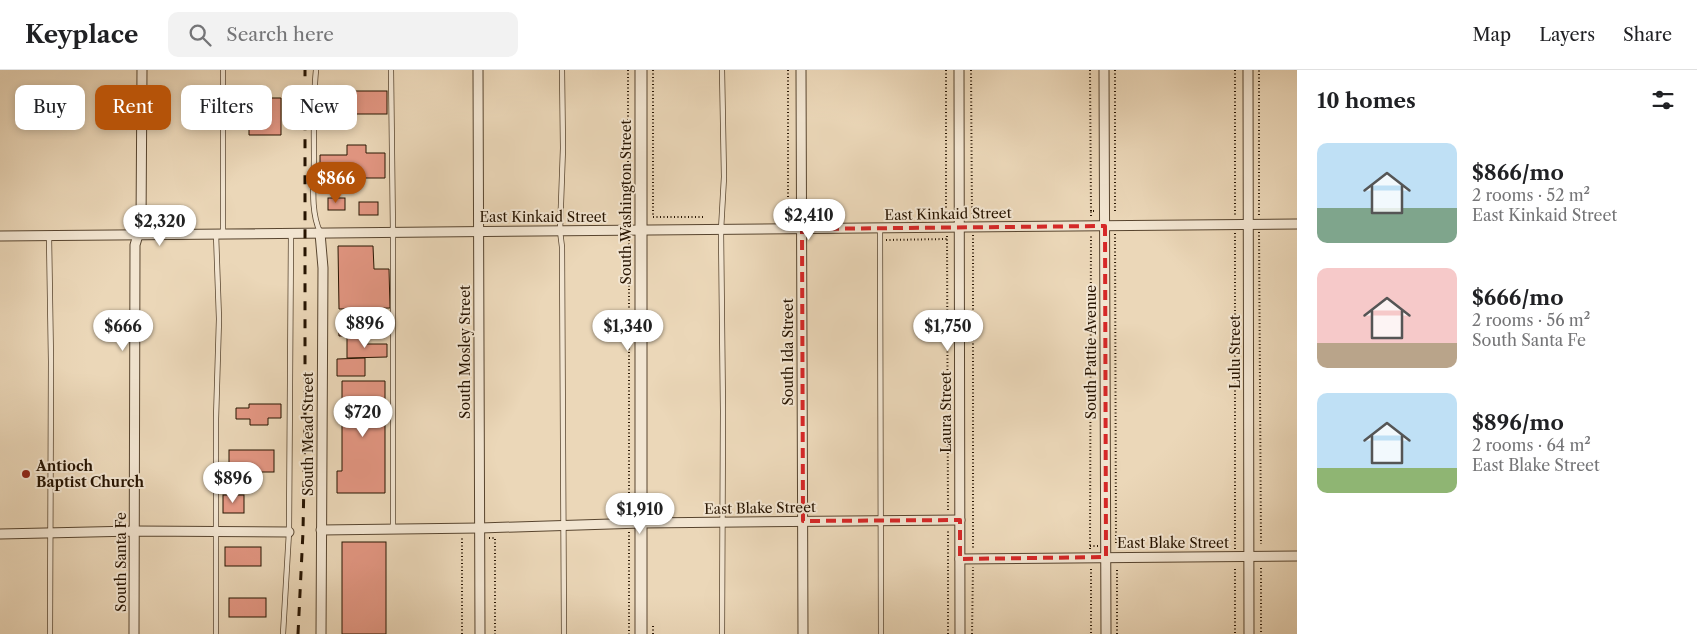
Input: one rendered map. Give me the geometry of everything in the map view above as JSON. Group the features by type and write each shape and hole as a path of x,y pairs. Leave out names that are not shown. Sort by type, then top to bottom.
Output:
{"street":[{"name":"South Santa Fe","path":"134,634 135,245 141,225 142,70"},
{"name":"South Mosley Street","path":"478,70 480,634"},
{"name":"South Washington Street","path":"641,70 642,634"},
{"name":"South Ida Street","path":"801,70 803,634"},
{"name":"Laura Street","path":"959,70 961,227 960,634"},
{"name":"South Pattie Avenue","path":"1104,70 1106,634"},
{"name":"Lulu Street","path":"1248,70 1249,634"},
{"name":"East Kinkaid Street","path":"0,236 1297,224"},
{"name":"South Mead Street","path":"320,234 322,268 321,634"},
{"name":"East Blake Street","path":"321,530 642,523 960,520"},
{"path":"0,534 289,532"},
{"name":"East Blake Street","path":"960,559 1297,556"}],"lane":[{"path":"216,634 216,420 224,70"},
{"path":"316,70 313,198 314,216 320,234"},
{"path":"391,70 393,529"},
{"path":"562,70 563,148 560,231 562,247 564,634"},
{"path":"722,70 724,177 721,230 722,634"},
{"path":"880,228 881,634"},
{"path":"283,634 289,532 291,234"},
{"path":"49,236 51,361 50,634"}],"path":[{"path":"628,70 630,634"},
{"path":"653,70 653,217 703,217"},
{"path":"788,70 788,220"},
{"path":"946,70 948,634"},
{"path":"972,70 972,634"},
{"path":"1090,70 1091,211"},
{"path":"1115,70 1115,211"},
{"path":"1235,70 1235,545"},
{"path":"1259,70 1261,544"},
{"path":"880,240 946,239"},
{"path":"1116,634 1117,568"},
{"path":"1261,568 1261,634"},
{"path":"1091,569 1091,634"},
{"path":"1235,569 1235,634"},
{"path":"654,626 654,634"}],"highlighted area":[{"path":"1105,226 1106,557 960,559 960,520 803,521 802,229"}],"building":[{"path":"357,91 387,91 387,114 357,114"},
{"path":"272,98 281,98 281,135 249,135 249,130 272,130"},
{"path":"347,145 366,145 366,153 385,153 385,178 345,178 345,187 333,187 333,178 320,178 320,155 347,155"},
{"path":"328,198 345,198 345,210 328,210"},
{"path":"359,202 378,202 378,215 359,215"},
{"path":"338,246 373,246 374,269 389,269 390,308 339,309"},
{"path":"338,318 374,318 374,335 339,336"},
{"path":"347,338 365,338 365,344 387,344 387,357 347,358"},
{"path":"365,358 365,376 337,376 337,359"},
{"path":"342,381 385,381 385,493 337,493 337,471 342,471"},
{"path":"249,404 281,404 281,418 268,418 268,425 250,425 250,419 236,419 236,408 249,408"},
{"path":"229,450 274,450 274,472 229,472"},
{"path":"223,495 244,495 244,513 223,513"},
{"path":"342,542 386,542 386,634 342,634"},
{"path":"225,547 261,547 261,566 225,566"},
{"path":"229,598 266,598 266,617 229,617"}],"railway":[{"path":"298,634 303,532 305,424 305,70"}],"place":[{"name":"Antioch Baptist Church","path":"26,474"}]}
